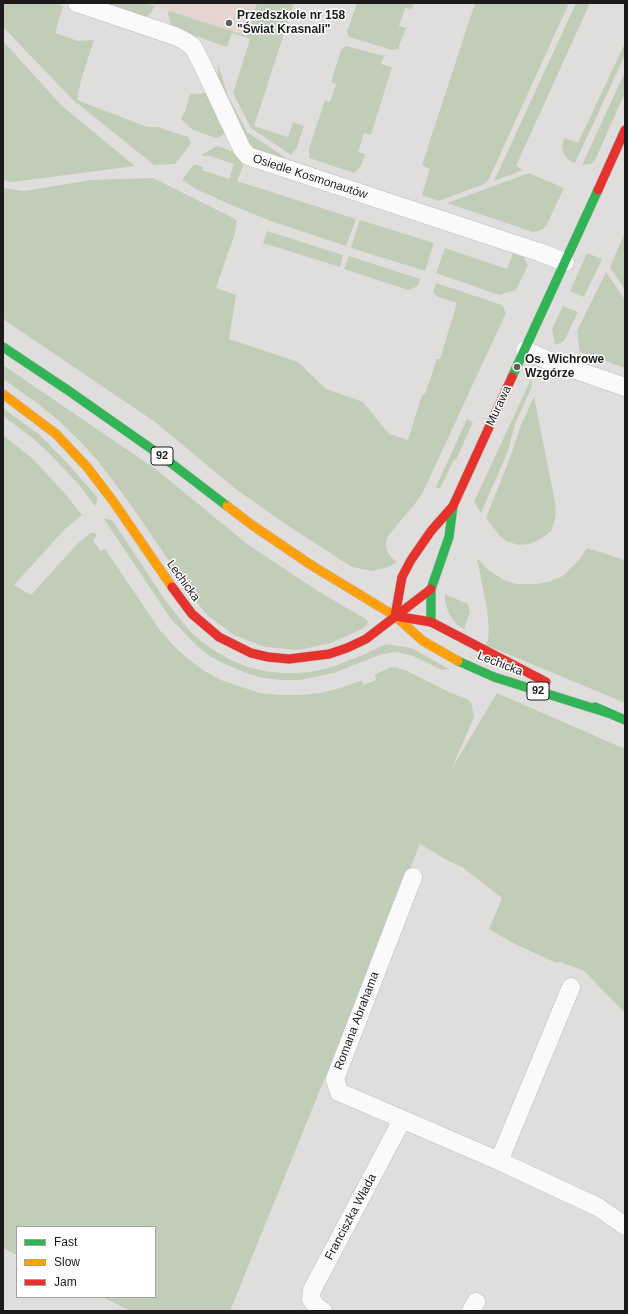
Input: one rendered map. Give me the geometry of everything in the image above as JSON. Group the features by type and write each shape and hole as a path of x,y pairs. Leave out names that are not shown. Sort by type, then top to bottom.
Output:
{"street":[{"name":"Osiedle Kosmonautów","path":"77,3 175,36 193,47 242,149 248,156 539,252 565,262"},
{"name":"Murawa","path":"395,616 402,577 431,531 453,506 625,130"},
{"name":"Lechicka","path":"3,347 163,457 252,525 311,565 395,616 423,641 494,677 608,713"},
{"path":"525,350 554,362 625,386"},
{"name":"Lechicka","path":"3,394 56,434 87,467 113,501 180,599 192,614 206,627 233,646 251,653 268,657 289,659 312,658 335,652 366,639 395,616 431,622 493,656 625,720"},
{"name":"Murawa","path":"431,622 431,589 449,537 453,506"},
{"path":"395,616 431,589"},
{"name":"Romana Abrahama","path":"413,877 335,1079 339,1092 498,1161 598,1207 625,1226"},
{"path":"498,1161 571,987"},
{"name":"Franciszka Włada","path":"322,1311 311,1299 312,1290 402,1120"}],"shaded area":[{"name":"Przedszkole nr 158 \"Świat Krasnali\"","path":"144,3 257,3 247,36"}],"green space":[{"path":"3,3 56,3 63,6 55,33 78,41 94,40 81,80 77,100 147,127 158,127 188,137 191,143 175,164 154,165 72,99 3,27"},
{"path":"97,3 144,3 155,6 146,17"},
{"path":"257,3 294,3 254,126 288,137 293,122 304,126 297,147 291,155 251,128 233,93 250,39 232,33 227,47 175,29 171,25 168,15 169,11 247,36"},
{"path":"357,3 414,3 412,9 405,8 399,26 406,28 398,49 392,50 349,37 347,32"},
{"path":"475,3 569,3 489,179 484,184 439,201 422,195 430,169 422,165"},
{"path":"576,3 590,3 516,166 523,170 494,181"},
{"path":"3,41 62,106 135,166 12,182 3,180"},
{"path":"625,43 625,55 575,163 568,160 562,147 564,138 578,143"},
{"path":"346,46 384,56 381,64 392,67 371,135 364,133 358,152 365,154 361,166 354,173 309,158 309,148 325,100 330,102 336,84 331,82 341,50"},
{"path":"218,64 228,96 247,132 286,158 251,149 218,81"},
{"path":"625,72 625,93 595,160 591,164 582,165"},
{"path":"208,93 225,133 216,138 193,130 181,119 185,112 190,94"},
{"path":"217,146 237,153 243,166 237,181 356,219 346,246 271,221 231,205 196,189 182,180 194,164 203,167 202,170 229,179 234,164 207,155 206,157 201,155"},
{"path":"529,173 564,188 547,224 539,231 533,232 447,203"},
{"path":"153,178 237,220 235,233 216,288 236,295 229,339 298,362 326,389 363,402 389,434 408,440 422,395 425,394 437,359 440,359 457,303 438,297 433,292 436,283 502,305 506,313 423,492 388,536 386,544 387,551 397,562 388,567 371,571 352,567 287,525 237,490 155,422 3,319 3,188 24,191 91,180"},
{"path":"360,220 434,243 425,271 351,248"},
{"path":"267,231 343,255 340,267 263,243"},
{"path":"625,232 625,290 610,267"},
{"path":"445,248 507,269 513,253 523,257 528,265 516,290 499,295 436,273"},
{"path":"587,253 602,259 584,297 570,291"},
{"path":"349,256 420,279 418,286 408,290 344,269"},
{"path":"606,272 625,300 625,368 580,352 577,331"},
{"path":"563,306 578,312 564,341 555,345 552,329"},
{"path":"3,365 157,470 247,544 321,593 366,619 368,622 367,625 362,629 331,643 299,650 265,647 234,635 207,615 196,601 131,505 98,461 58,420 3,379"},
{"path":"531,379 532,386 515,424 508,451 481,513 474,502"},
{"path":"534,397 554,497 556,509 555,519 551,531 542,538 530,544 519,545 508,542 500,536 486,518 511,455 521,425"},
{"path":"3,408 41,436 70,466 97,497 95,506 81,487 48,452 30,436 3,416"},
{"path":"467,419 473,422 456,460 454,459 440,489 436,487"},
{"path":"3,435 34,460 82,515 65,529 14,585 31,595 78,543 91,533 94,533 96,534 96,537 93,540 100,551 105,549 159,629 187,658 203,670 221,680 260,693 300,695 321,693 360,681 362,681 364,685 376,680 376,674 389,668 395,667 407,671 449,692 469,700 472,705 474,717 451,770 497,693 625,749 625,1013 584,971 561,962 556,963 511,942 489,929 502,898 462,867 420,844 230,1311 131,1311 104,1298 156,1298 156,1226 16,1226 16,1254 3,1248"},
{"path":"104,519 113,521 165,600 188,629 201,641 231,660 248,667 264,671 300,673 332,667 386,644 411,648 449,669 442,670 413,656 397,652 382,654 334,673 300,680 263,678 227,665 211,657 197,646 171,619"},
{"path":"587,548 625,560 625,703 486,645 489,630 487,609 477,558 488,570 506,581 516,584 537,584 551,581 563,576 579,560"},
{"path":"445,594 468,604 470,612 464,629 456,624 449,614 445,602"}],"traffic: fast":[{"path":"512,377 598,190"},
{"path":"3,347 163,457 227,506"},
{"path":"431,622 431,589 449,537 453,506"},
{"path":"458,661 494,677 608,713"},
{"path":"595,707 625,720"}],"traffic: slow":[{"path":"3,394 56,434 87,467 113,501 172,587"},
{"path":"227,506 311,565 395,616 423,641 458,661"}],"traffic: jam":[{"path":"598,190 625,130"},
{"path":"395,616 402,577 411,560 431,531 453,506 512,377"},
{"path":"172,587 192,614 219,637 251,653 268,657 289,659 329,654 347,648 366,639 431,589"},
{"path":"395,616 431,622 546,682"}],"place":[{"name":"Przedszkole nr 158 \"Świat Krasnali\"","path":"229,23"},
{"name":"Os. Wichrowe Wzgórze","path":"517,367"}]}
